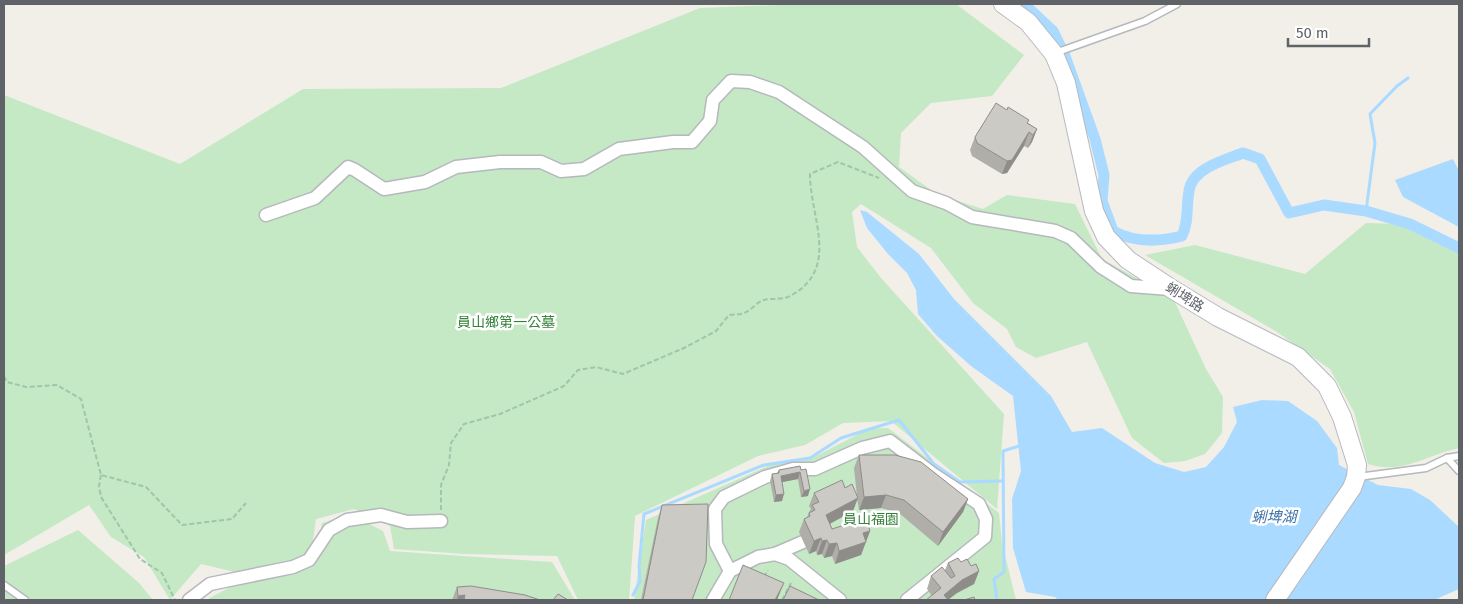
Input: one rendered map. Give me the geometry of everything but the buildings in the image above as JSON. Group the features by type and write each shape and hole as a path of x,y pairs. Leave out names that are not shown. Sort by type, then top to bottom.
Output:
{"street":[{"name":"蜊埤路","path":"1003,4 1028,22 1054,54 1066,83 1094,211 1106,237 1128,260 1218,318 1298,357 1327,386 1342,417 1357,464 1356,477"},
{"path":"266,215 315,198 348,168 355,170 384,189 426,182 456,167 500,162 541,162 562,171 584,169 619,149 673,142 692,142 710,121 713,100 731,81 750,82 779,92 863,147 912,191 946,203 972,217 1055,231 1071,238 1101,267 1131,286 1172,289"},
{"path":"730,571 716,544 715,509 724,497 765,477 793,469 815,469 862,448 890,441 933,474 979,504 986,519 985,537 907,600"},
{"path":"1274,600 1352,488 1356,477"},
{"path":"189,600 203,587 210,584 293,567 309,560 329,530 347,520 382,515 407,522 441,520"},
{"path":"713,600 730,571 758,558 775,554 803,542"},
{"path":"775,554 789,558 840,600"}],"lane":[{"path":"1054,54 1146,20 1178,4"},
{"path":"1356,477 1426,468 1447,458 1459,456"},
{"path":"1447,458 1459,471"},
{"path":"4,585 25,600"}],"path":[{"path":"441,520 441,485 449,465 451,443 464,424 500,414 564,386 578,370 596,368 623,374 716,332 729,315 745,313 762,301 789,297 806,284 819,266 820,243 810,192 810,174 838,162 884,180"},
{"path":"4,376 7,382 26,387 57,385 82,400 101,475 98,486 101,497 140,559 162,574 175,600"},
{"path":"101,475 146,487 182,525 232,519 246,503"},
{"path":"764,579 768,570"},
{"path":"782,600 790,583"}],"green space":[{"name":"員山鄉第一公墓","path":"805,4 956,4 1024,55 992,96 931,103 901,133 899,167 938,195 983,209 1007,195 1075,204 1102,259 1173,298 1206,369 1223,397 1222,433 1205,454 1185,461 1164,463 1132,438 1087,342 1036,358 1016,347 1007,329 973,303 931,248 861,204 852,212 857,247 881,278 1004,414 997,509 891,421 843,423 805,445 758,456 635,516 629,600 578,600 557,556 465,554 394,549 390,526 354,509 316,519 311,554 252,576 201,564 170,600 144,557 111,537 89,505 4,555 4,95 180,164 303,89 501,88 700,8"},
{"path":"1366,223 1398,224 1459,254 1459,448 1403,466 1381,467 1368,464 1354,412 1330,369 1277,332 1145,255 1195,245 1305,274"},
{"name":"員山福園","path":"888,428 999,513 1002,543 1016,600 634,600 646,520 770,465 818,455 868,429"},
{"path":"350,514 383,531 390,551 552,562 575,600 206,600 236,584 314,565 322,523"},
{"path":"78,530 139,583 153,600 4,600 4,566"}],"water":[{"path":"1453,159 1459,171 1459,227 1403,197 1395,180"},
{"name":"蜊埤湖","path":"860,210 867,212 919,254 954,299 1051,396 1072,432 1102,428 1155,463 1184,472 1206,467 1224,447 1237,422 1233,407 1262,400 1288,401 1317,421 1337,448 1339,465 1378,485 1411,489 1430,500 1459,527 1459,589 1434,600 1058,600 1055,597 1026,592 1013,548 1012,499 1021,471 1013,396 971,366 937,336 918,314 916,290 907,273 888,254 867,228"}],"waterway":[{"path":"1024,4 1053,31 1065,56 1095,139 1104,175 1102,201 1113,231 1130,238 1147,240 1182,236 1189,191 1191,183 1196,176 1210,166 1243,153 1260,159 1289,213 1324,205 1366,211 1410,224 1459,248"},
{"path":"1366,211 1375,143 1370,114 1397,86 1408,78"},
{"path":"633,595 640,581 639,566 644,514 764,465 810,458 841,438 899,420 934,464 960,482 1002,481"},
{"path":"997,600 994,579 1004,572 1003,451 1019,446"}]}
